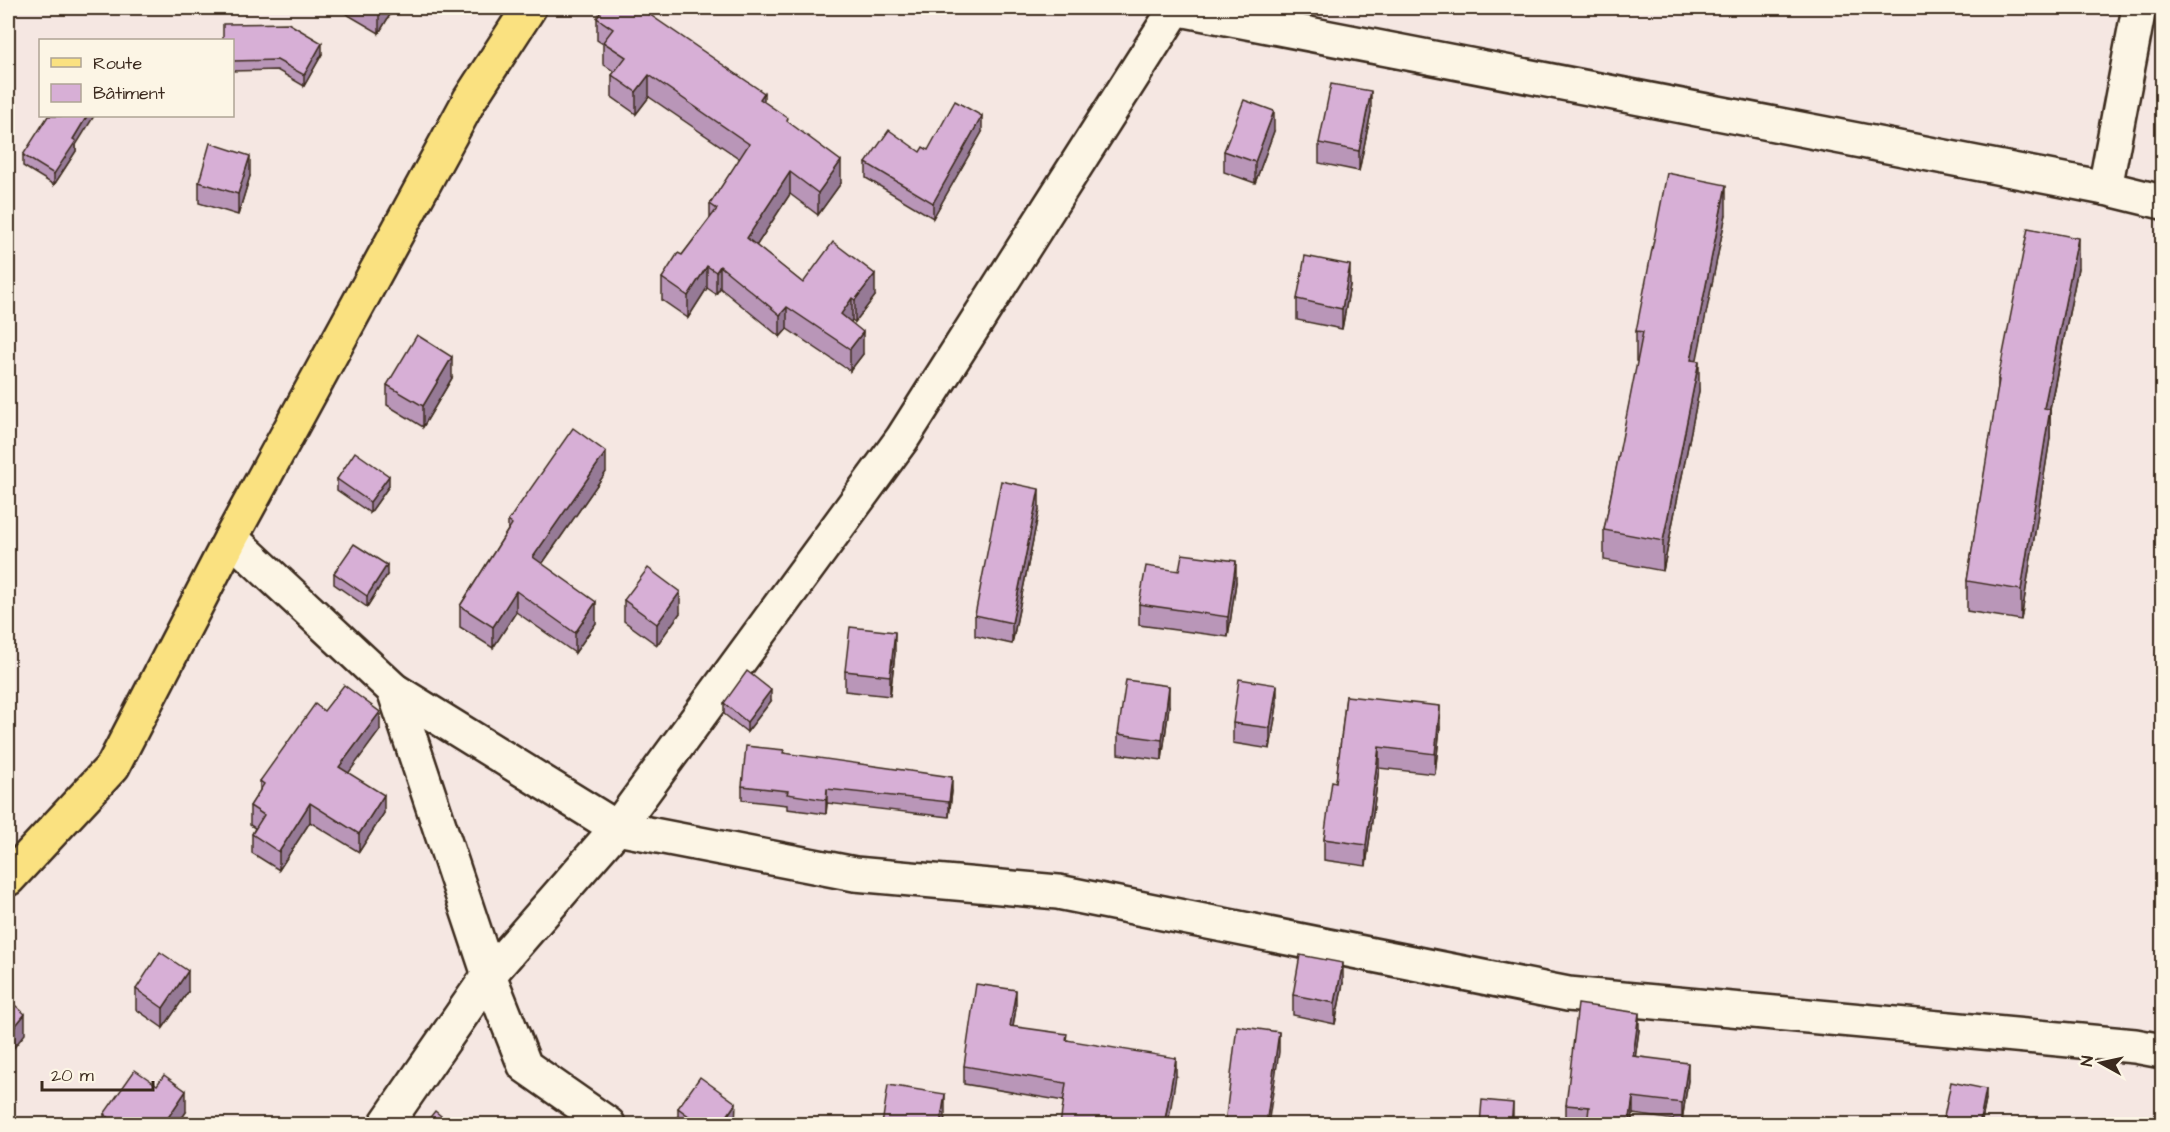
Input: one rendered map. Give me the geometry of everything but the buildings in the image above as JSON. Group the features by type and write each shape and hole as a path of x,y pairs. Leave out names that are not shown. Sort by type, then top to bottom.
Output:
{"main road":[{"path":"8,879 113,766 231,538 470,99 529,8"}],"street":[{"path":"386,1125 489,975 616,828 902,439 1176,8 2105,188 2163,202"},
{"path":"2105,188 2139,8"},
{"path":"231,538 394,690 616,828 855,874 1058,892 1568,994 2135,1046 2163,1051"},
{"path":"394,690 489,975 525,1066 608,1125"}]}
